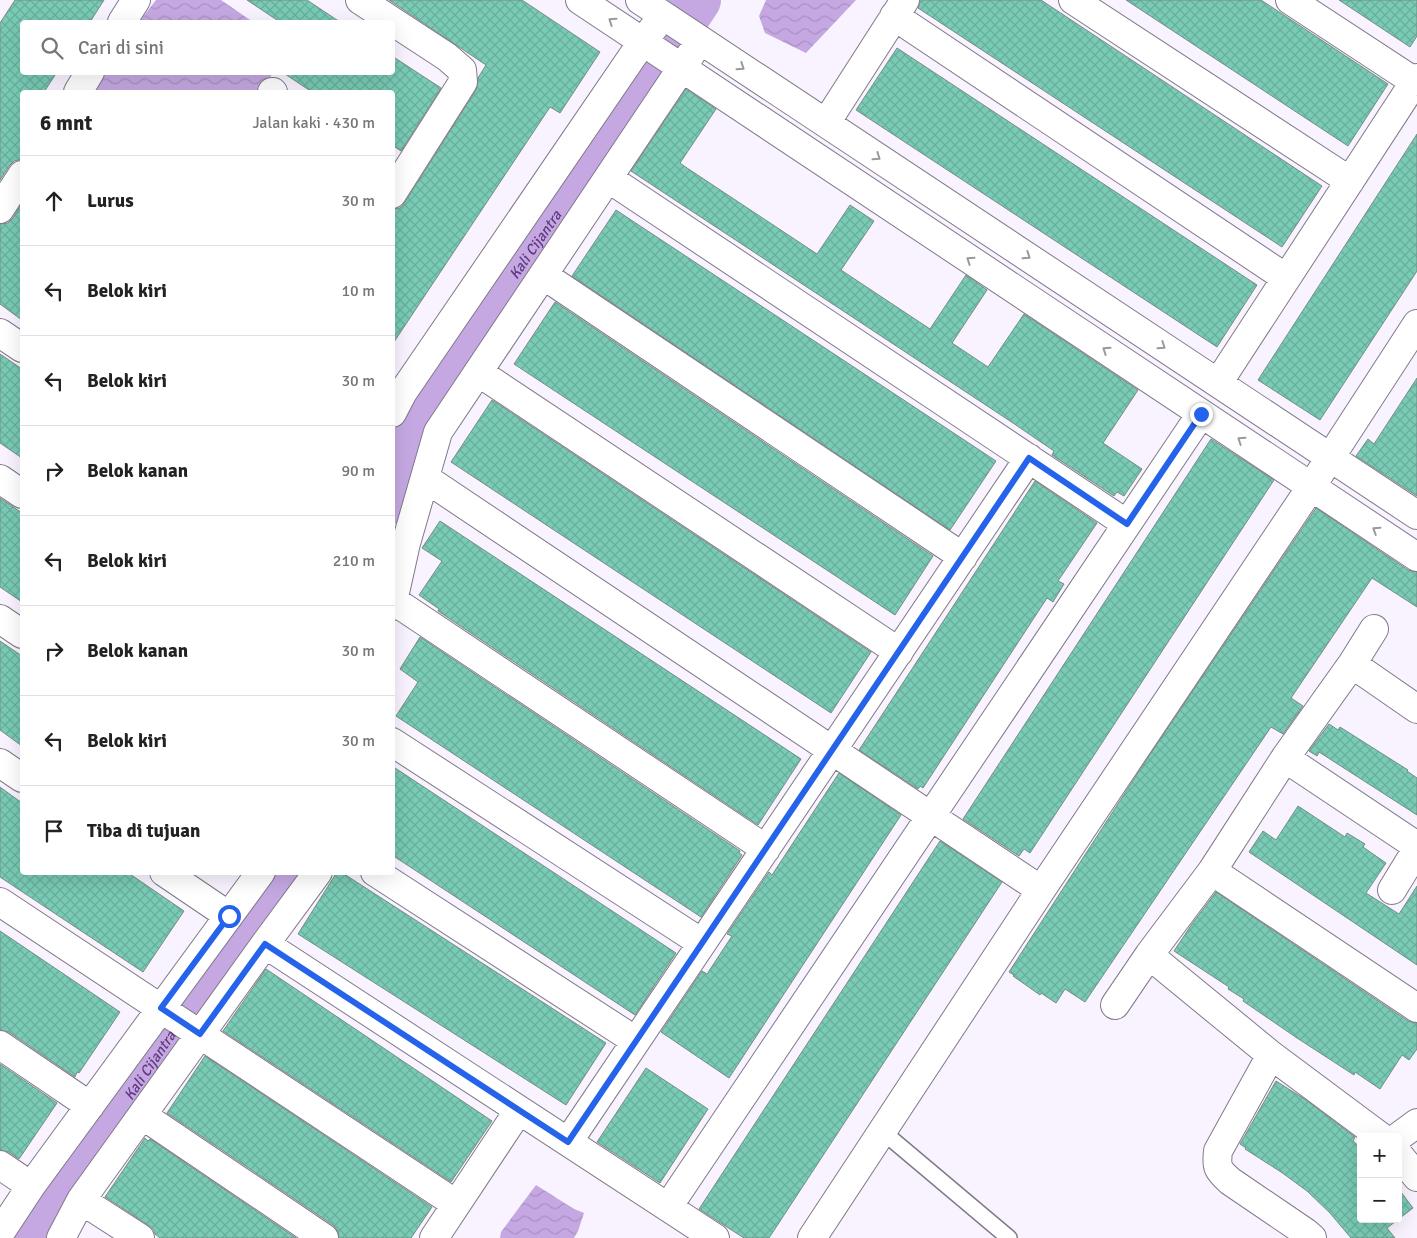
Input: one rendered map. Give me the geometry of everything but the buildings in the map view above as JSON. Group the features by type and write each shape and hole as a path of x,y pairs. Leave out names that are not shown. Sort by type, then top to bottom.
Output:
{"street":[{"path":"123,20 136,0"},
{"path":"360,0 391,20"},
{"path":"580,0 1417,557"},
{"path":"640,0 668,11 696,37 1417,515"},
{"path":"1074,0 1350,181"},
{"path":"1218,383 1416,80 1290,0"},
{"path":"826,123 900,8 1286,278"},
{"path":"395,407 403,392 668,11"},
{"path":"395,23 447,57 462,70 463,82 396,182"},
{"path":"395,594 406,543 438,432 608,178 696,37"},
{"path":"79,90 88,75"},
{"path":"608,178 1127,524"},
{"path":"7,203 20,180"},
{"path":"543,275 963,557"},
{"path":"812,1238 1041,890 1311,487 1417,324"},
{"path":"0,333 20,347"},
{"path":"478,372 899,652"},
{"path":"668,1207 1201,414"},
{"path":"568,1142 1029,458"},
{"path":"425,478 1041,890"},
{"path":"0,479 20,493"},
{"path":"395,604 766,849"},
{"path":"0,619 20,633"},
{"path":"1115,1005 1149,955 1212,871 1374,629"},
{"path":"1352,664 1417,709"},
{"path":"395,744 702,944"},
{"path":"1286,758 1417,847 1392,890"},
{"path":"0,763 20,777"},
{"path":"1212,871 1417,1008"},
{"path":"168,875 229,916"},
{"path":"0,1233 31,1186 90,1106 165,1011 259,875"},
{"path":"61,1238 81,1200 198,1032 316,875"},
{"path":"380,875 636,1041"},
{"path":"0,902 456,1204"},
{"path":"265,944 715,1238"},
{"path":"1149,955 1271,1055 1376,1133"},
{"path":"0,1046 90,1106"},
{"path":"1271,1055 1218,1151 1217,1164 1230,1181 1312,1238"},
{"path":"434,1238 519,1110"},
{"path":"142,1115 324,1238"},
{"path":"1402,1134 1417,1123"},
{"path":"1402,1159 1417,1177"},
{"path":"0,1166 31,1186"},
{"path":"81,1200 140,1238"}],"lane":[{"path":"882,1131 1009,1238"}],"water":[{"path":"156,0 221,0 250,20 141,20"},
{"path":"766,0 856,0 806,53 765,33 759,16"},
{"path":"102,75 272,75 261,90 91,90"},
{"path":"536,1185 574,1209 584,1213 574,1238 500,1238 501,1232"}],"waterway":[{"name":"Kali Cijantra","path":"395,493 429,408 508,284 588,169 634,94 697,0"},
{"name":"Kali Cijantra","path":"30,1238 75,1176 178,1024 288,875"}],"route":[{"path":"229,916 161,1008 200,1034 265,944 568,1142 1029,458 1127,524 1201,414"}]}
